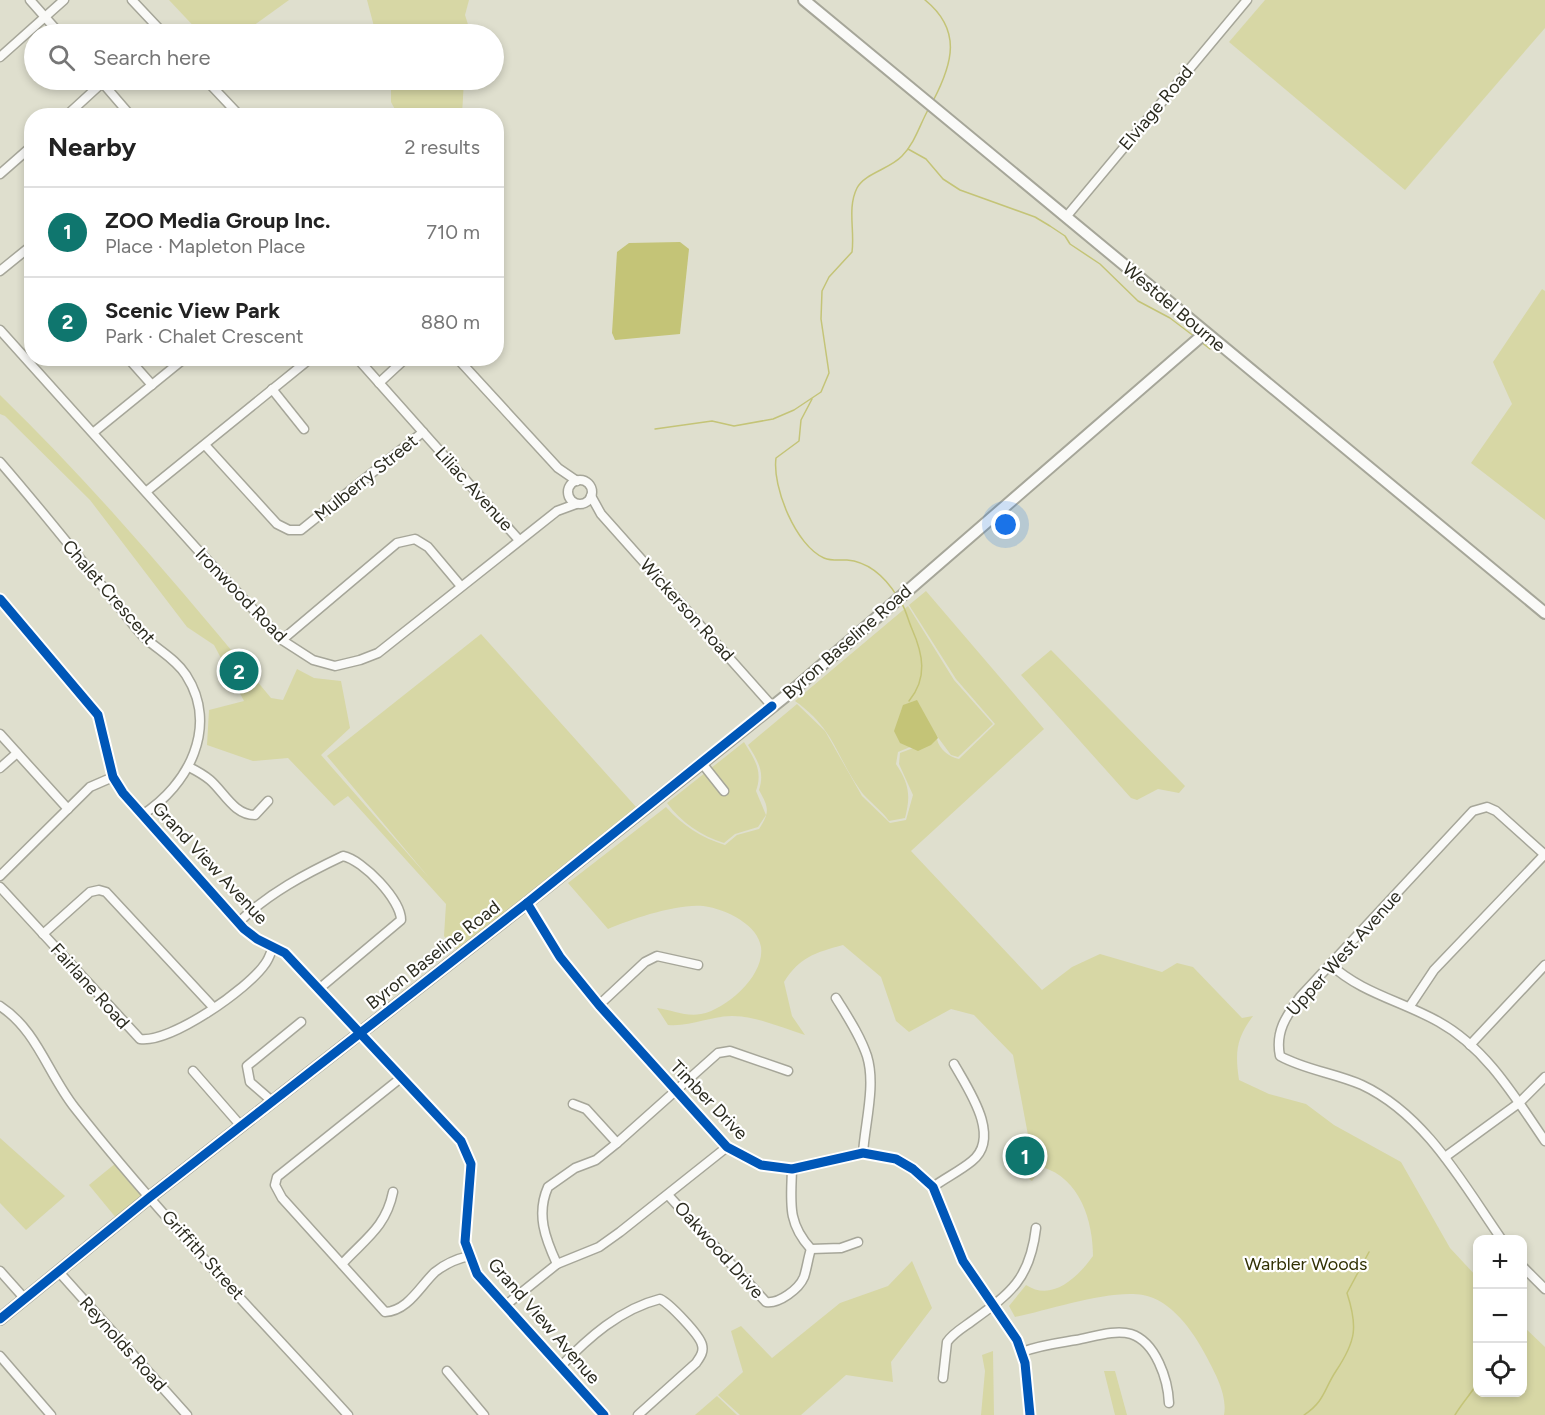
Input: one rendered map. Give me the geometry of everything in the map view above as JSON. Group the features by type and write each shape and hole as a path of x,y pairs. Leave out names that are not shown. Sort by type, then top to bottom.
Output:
{"main road":[{"name":"Westdel Bourne","path":"804,0 1545,613"},
{"name":"Byron Baseline Road","path":"0,1318 150,1197 527,903 772,706 1204,333"}],"street":[{"path":"30,0 51,24"},
{"path":"37,24 64,0"},
{"path":"132,0 155,24"},
{"name":"Elviage Road","path":"1066,217 1247,0"},
{"path":"0,57 24,36"},
{"path":"74,108 92,90"},
{"path":"109,90 124,108"},
{"path":"215,90 232,108"},
{"path":"0,174 24,153"},
{"path":"0,271 24,253"},
{"name":"Ironwood Road","path":"0,330 24,356"},
{"name":"Ironwood Road","path":"33,366 196,548 282,640 313,660 335,666 378,653 460,585 557,511 580,504"},
{"path":"135,366 152,385"},
{"path":"94,432 175,366"},
{"path":"147,491 301,366"},
{"name":"Liliac Avenue","path":"364,366 519,540"},
{"path":"379,383 397,366"},
{"path":"464,366 558,468 577,481"},
{"path":"272,389 304,429"},
{"name":"Mulberry Street","path":"205,445 277,524 289,530 301,530 423,432"},
{"name":"Chalet Crescent","path":"0,462 142,634 177,663 196,695 201,724 198,746 189,767 173,788 142,815"},
{"path":"558,468 568,492"},
{"name":"Ironwood Road","path":"557,511 577,481"},
{"name":"Wickerson Road","path":"577,481 588,484 601,514 772,706"},
{"name":"Wickerson Road","path":"568,492 580,504 601,514"},
{"path":"580,504 591,495"},
{"path":"282,640 397,543 415,539 428,547 460,585"},
{"name":"Grand View Avenue","path":"0,599 98,715 113,777 142,815 239,922 257,939 285,952 450,1128 467,1153 471,1164 465,1242 477,1274 604,1415"},
{"path":"0,734 68,809"},
{"path":"0,768 17,753"},
{"path":"701,762 724,791"},
{"path":"189,767 212,782 231,804 247,815 255,815 268,801"},
{"path":"0,876 90,787 113,777"},
{"name":"Upper West Avenue","path":"1499,1235 1445,1157 1402,1110 1362,1085 1291,1062 1280,1056 1277,1041 1285,1017 1329,964 1473,811 1487,807 1496,811 1545,854"},
{"path":"1410,1006 1434,970 1545,854"},
{"path":"239,922 274,893 343,856 360,862 398,905 401,920 320,988"},
{"name":"Fairlane Road","path":"0,887 140,1039 162,1038 199,1019 258,972 266,963 273,947"},
{"path":"43,934 90,892 99,890 106,892 213,1007"},
{"name":"Timber Drive","path":"527,903 560,957 599,1005 727,1147 743,1158 761,1165 792,1169 863,1153 896,1159 914,1169 933,1187 963,1261 1022,1352 1030,1415"},
{"path":"599,1005 645,962 657,956 698,965"},
{"path":"1329,964 1347,980 1410,1006 1442,1023 1470,1045 1497,1073 1545,1141"},
{"path":"1470,1045 1545,965"},
{"path":"836,998 860,1039 867,1058 870,1082 863,1153"},
{"name":"Griffith Street","path":"0,1006 25,1028 73,1106 150,1197 348,1415"},
{"path":"273,1102 250,1082 247,1066 301,1022"},
{"path":"557,1264 547,1241 541,1218 548,1187 575,1168 596,1160 718,1053 730,1052 788,1071"},
{"path":"933,1187 972,1161 982,1150 985,1136 982,1121 954,1064"},
{"path":"193,1071 241,1126"},
{"path":"402,1077 277,1178 275,1185 282,1198 385,1312 394,1312 436,1272 454,1259 469,1256"},
{"path":"1445,1157 1519,1103 1545,1077"},
{"path":"573,1104 586,1109 617,1143"},
{"path":"506,1305 557,1264 598,1247 727,1147"},
{"path":"792,1169 792,1212 797,1234 811,1249 841,1248 858,1242"},
{"path":"342,1264 378,1229 390,1206 393,1192"},
{"name":"Oakwood Drive","path":"668,1195 766,1302 773,1303 783,1298 803,1279 811,1249"},
{"path":"943,1377 945,1347 950,1337 1010,1293 1022,1276 1034,1244 1036,1228"},
{"path":"0,1271 25,1299"},
{"path":"1527,1271 1545,1289"},
{"name":"Reynolds Road","path":"59,1272 188,1415"},
{"path":"560,1367 603,1326 646,1302 660,1299 668,1303 702,1342 702,1353 696,1363 638,1415"},
{"path":"1022,1352 1040,1346 1118,1333 1132,1334 1147,1344 1159,1364 1169,1403"},
{"path":"0,1356 51,1415"},
{"path":"447,1371 484,1415"}],"green space":[{"path":"169,0 289,0 256,24 192,24"},
{"path":"367,0 469,0 465,15 468,24 373,24"},
{"path":"1265,0 1545,0 1545,28 1405,190 1229,42"},
{"path":"391,90 463,90 462,108 394,108 391,102"},
{"path":"1542,289 1545,291 1545,520 1471,463 1512,404 1493,362"},
{"path":"0,395 106,505 271,698 283,700 297,669 314,678 341,681 350,728 321,755 430,879 327,756 481,634 637,808 457,950 444,936 446,904 348,796 334,806 288,758 253,761 207,745 209,710 244,701 214,645 187,627 90,500 5,416 0,414"},
{"name":"Warbler Woods","path":"926,591 1044,729 911,851 1042,990 1072,967 1100,954 1162,972 1177,963 1193,967 1242,1018 1253,1016 1238,1046 1239,1080 1269,1094 1306,1104 1334,1125 1401,1162 1450,1248 1473,1273 1473,1397 1527,1397 1527,1330 1545,1347 1545,1415 1224,1415 1224,1399 1219,1383 1200,1345 1172,1310 1153,1298 1129,1294 1097,1297 1015,1317 1009,1306 1026,1285 1036,1290 1054,1289 1072,1279 1093,1256 1090,1229 1082,1202 1066,1181 1055,1173 1042,1167 1032,1181 1002,1159 1019,1147 1028,1135 1013,1055 974,1015 951,1009 909,1032 896,1021 881,977 843,945 802,961 784,982 792,1016 805,1035 760,1020 732,1016 668,1025 657,1008 684,1014 701,1014 722,1005 742,989 751,979 761,958 759,939 741,920 717,909 698,906 658,912 608,929 568,883 666,807 693,830 725,845 737,835 759,829 767,810 759,790 760,767 748,745 797,704 825,731 862,796 890,823 906,820 913,795 899,764 900,753 937,739 945,752 959,759 995,724 956,679 909,605"},
{"path":"908,606 954,680 993,724 958,757 951,755 937,736 898,752 896,764 908,790 908,803 905,818 889,821 863,794 819,723 795,701"},
{"path":"1051,650 1185,786 1179,793 1158,789 1137,800 1131,798 1021,675"},
{"path":"744,742 757,766 759,777 756,791 766,815 758,827 735,834 724,843 692,828 667,803"},
{"path":"0,1138 65,1196 26,1230 0,1203"},
{"path":"116,1163 143,1197 117,1219 89,1185"},
{"path":"912,1261 932,1308 891,1362 893,1382 846,1375 801,1415 740,1415 718,1395 743,1372 731,1331 741,1326 772,1358 840,1303 888,1286"},
{"path":"993,1351 994,1415 981,1415 985,1371 982,1355"},
{"path":"1104,1371 1115,1371 1127,1415 1115,1415"},
{"path":"717,1396 737,1415 695,1415"}],"shaded area":[{"path":"680,242 689,249 680,334 615,340 612,333 617,252 629,243"},
{"path":"917,700 938,738 931,745 918,751 900,743 894,731 903,705"}],"waterway":[{"path":"925,0 937,11 949,35 949,60 933,101"},
{"path":"655,429 712,421 734,426 773,419 794,410 821,392 829,373 821,319 822,291 829,277 852,252 852,203 857,188 866,178 897,160 907,151 929,108"},
{"path":"908,149 926,159 943,179 960,190 1035,217 1050,226 1065,236 1070,244 1100,264 1138,301 1170,318 1195,337"},
{"path":"1201,342 1210,349"},
{"path":"812,399 801,420 799,441 776,458 778,484 788,514 795,529 814,551 827,559 855,561 870,567 882,577 897,596"},
{"path":"901,602 919,648 922,666 919,684 909,701"},
{"path":"1304,1415 1320,1400 1348,1351 1354,1325 1347,1293 1369,1252"},
{"path":"1455,1415 1473,1389"}],"cycle path":[{"path":"0,599 98,715 113,777 123,793 244,929 257,939 285,953 461,1141 471,1164 465,1242 477,1274 604,1415"},
{"path":"0,1319 150,1197 527,903 772,706"},
{"path":"527,903 560,957 599,1005 727,1147 761,1165 792,1169 863,1153 896,1159 913,1169 933,1187 963,1261 1017,1340 1025,1363 1030,1415"}],"place":[{"name":"Scenic View Park","path":"239,671"},
{"name":"ZOO Media Group Inc.","path":"1025,1156"}]}
